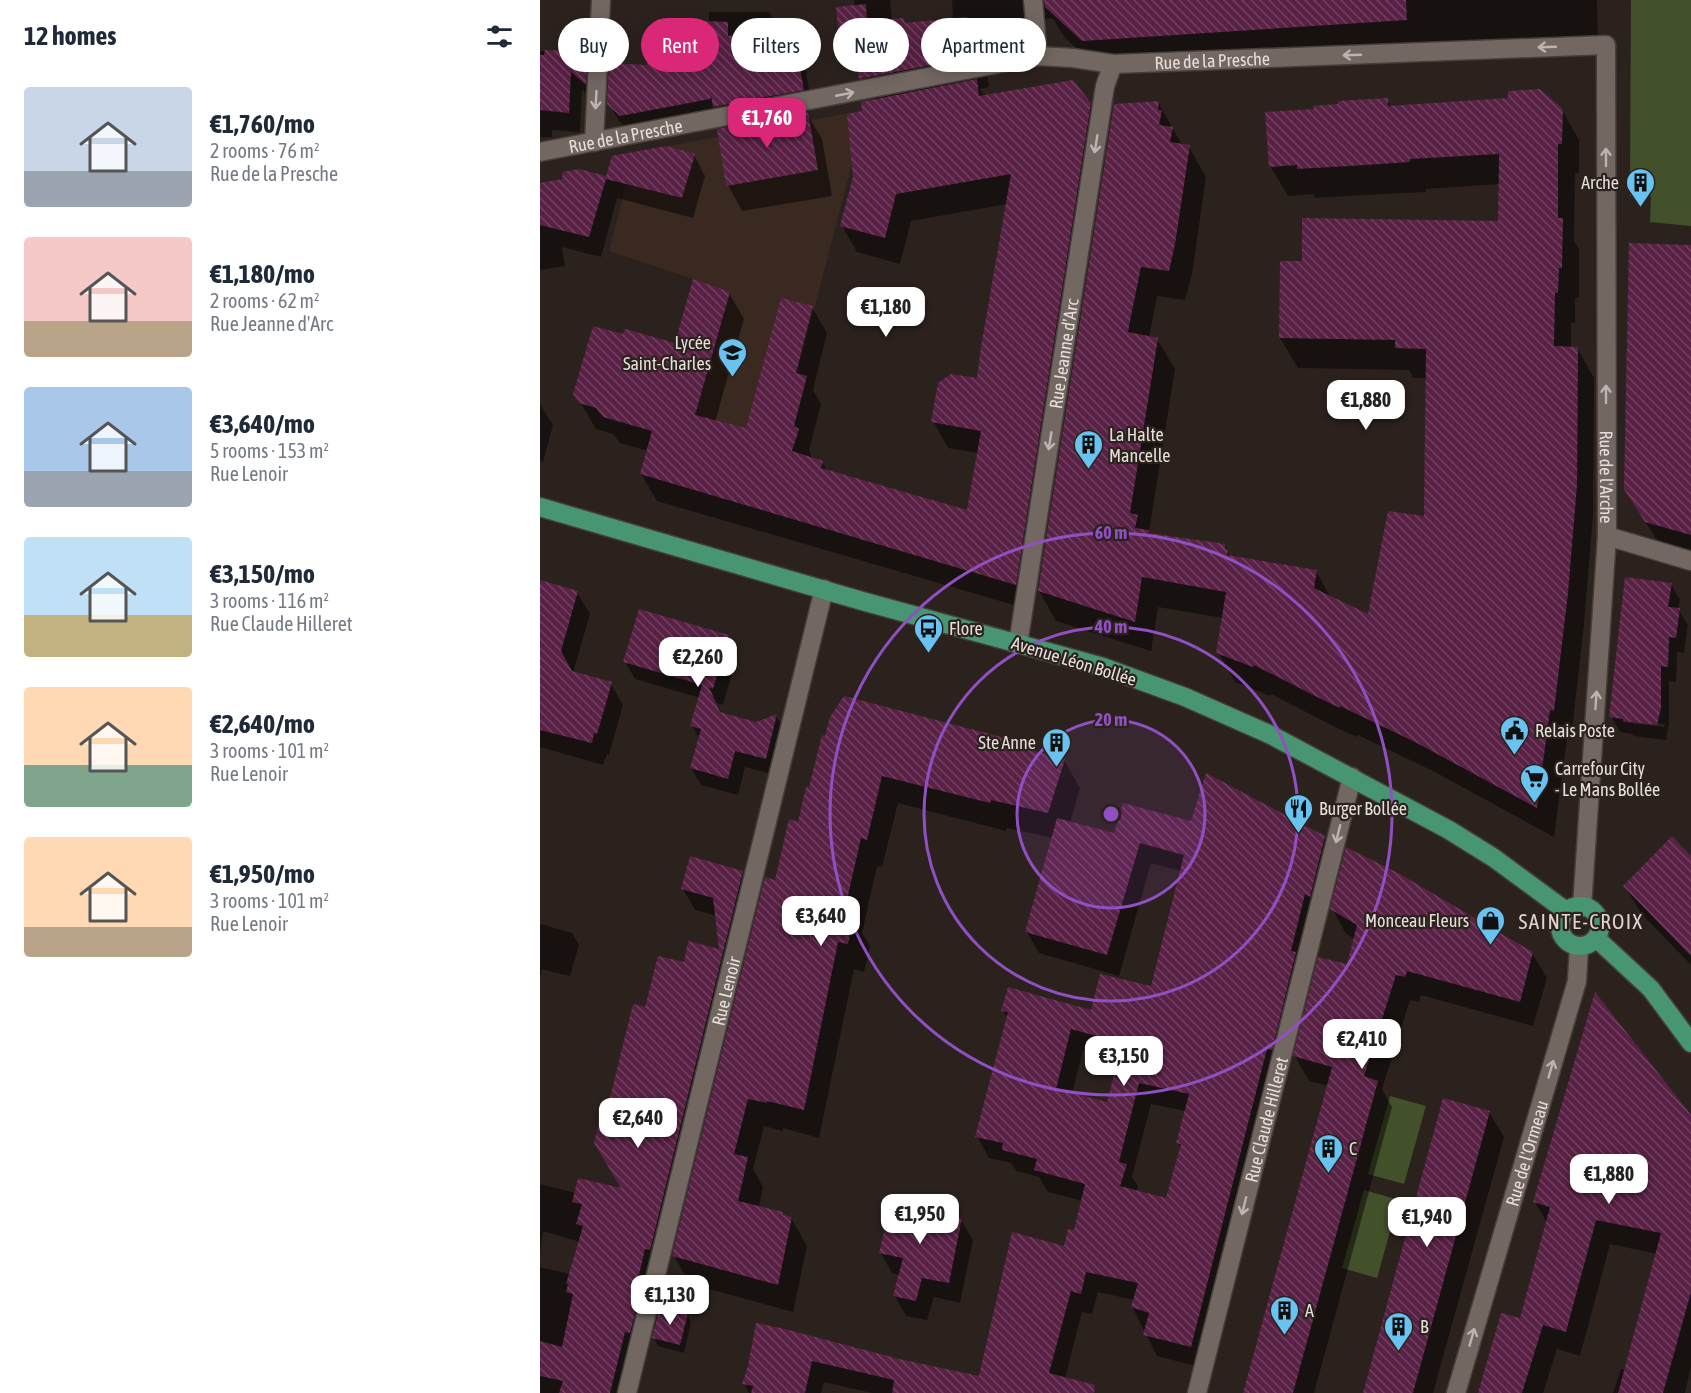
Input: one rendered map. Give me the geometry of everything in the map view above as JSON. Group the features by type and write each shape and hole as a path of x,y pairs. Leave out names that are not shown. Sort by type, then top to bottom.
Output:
{"main road":[{"name":"Avenue Léon Bollée","path":"540,507 1103,667 1185,697 1271,735 1352,777 1494,858 1574,909 1590,909 1598,917 1600,928 1596,938"},
{"path":"1574,909 1560,923 1562,936 1566,941 1579,946 1596,938 1651,989 1691,1043"}],"street":[{"path":"594,142 601,0"},
{"path":"1033,0 1035,18"},
{"name":"Rue de la Presche","path":"1046,56 1113,64 1605,45"},
{"name":"Rue de l'Arche","path":"1574,909 1606,536 1605,45"},
{"name":"Rue Jeanne d'Arc","path":"1018,644 1105,87 1113,64"},
{"name":"Rue de la Presche","path":"540,152 955,72"},
{"path":"1606,536 1691,561"},
{"name":"Rue Lenoir","path":"627,1393 824,589"},
{"name":"Rue Claude Hilleret","path":"1197,1393 1352,777"},
{"name":"Rue de l'Ormeau","path":"1456,1393 1576,981 1579,946"}],"shaded area":[{"name":"Lycée Saint-Charles","path":"866,110 762,510 640,474 693,279 609,251 626,185 606,179 612,156"}],"green space":[{"path":"1631,0 1691,0 1691,226 1650,222 1651,196 1630,196"},
{"path":"1390,1096 1426,1106 1404,1184 1368,1174"},
{"path":"1364,1190 1399,1200 1377,1278 1342,1268"}],"building":[{"path":"1044,0 1406,0 1407,20 1082,41 1045,7"},
{"path":"866,4 867,18 837,18 836,7"},
{"path":"921,21 921,67 909,69 909,23"},
{"path":"719,22 728,22 728,36 731,35 731,72 801,72 804,90 713,107 711,96 710,99 620,116 607,104 609,72 629,72 629,64 641,65 641,72 719,72"},
{"path":"545,50 558,50 558,72 571,72 569,113 540,110 540,55 544,55"},
{"path":"571,72 587,72 586,85"},
{"path":"858,72 895,72 859,79"},
{"path":"977,79 979,96 1073,80 1091,103 1016,585 640,474 652,431 603,417 596,408 579,403 573,394 593,326 623,334 625,329 675,343 693,279 730,292 695,415 746,428 781,298 813,306 796,373 807,376 794,426 799,429 792,451 823,461 821,468 967,510 981,431 931,422 938,383 951,374 977,378 1011,174 896,194 885,238 840,226 853,177 847,114 862,111 861,102"},
{"path":"1540,89 1563,109 1562,144 1558,144 1558,218 1563,218 1562,268 1559,268 1558,293 1555,293 1554,346 1578,347 1577,485 1568,593 1554,711 1550,710 1537,808 1415,742 1254,665 1253,667 1216,653 1226,592 1142,577 1135,622 1038,591 1114,104 1159,101 1158,110 1162,110 1159,125 1173,127 1170,142 1190,145 1169,271 1141,267 1128,332 1158,338 1130,513 1138,515 1135,528 1149,530 1149,533 1225,544 1225,549 1228,550 1227,555 1317,570 1314,588 1368,614 1388,511 1424,516 1426,349 1395,348 1395,340 1279,338 1280,261 1302,261 1302,218 1498,221 1499,154 1297,169 1297,165 1269,167 1265,112 1314,109 1313,106 1338,104 1338,101 1388,98 1388,106 1508,98 1508,91"},
{"path":"808,112 818,170 726,186 717,129"},
{"path":"666,146 695,154 682,198 606,179 589,237 540,225 540,183 562,179 563,172 579,169 606,176 612,156"},
{"path":"1629,243 1691,245 1691,535 1645,522 1624,489"},
{"path":"1625,577 1672,583 1668,607 1680,608 1676,638 1669,637 1668,667 1661,666 1661,708 1657,725 1609,717"},
{"path":"540,580 578,591 561,651 572,671 612,682 597,734 594,733 592,743 540,730"},
{"path":"639,609 729,635 713,689 709,687 720,712 756,722 777,714 766,759 735,751 728,779 690,768 701,729 690,726 702,685 623,662"},
{"path":"844,696 1009,739 1008,744 1065,759 1048,813 991,800 990,803 882,776 867,840 861,838 844,913 854,916 848,944 838,942 804,1110 748,1099 734,1154 748,1157 738,1201 783,1212 783,1215 792,1217 778,1285 672,1256 765,877 775,880 789,819 798,822 822,735 825,736 830,717"},
{"path":"1206,773 1325,836 1310,897 1305,894 1291,951 1296,952 1272,1050 1267,1049 1191,1347 1143,1335 1149,1313 1131,1307 1138,1283 1086,1272 1081,1294 1071,1291 1049,1373 1095,1385 1094,1393 892,1393 894,1380 812,1361 805,1393 751,1393 753,1386 742,1384 748,1366 756,1323 899,1359 979,1376 1012,1232 1064,1246 1068,1229 1074,1230 1085,1184 1034,1170 1037,1159 1002,1150 1003,1143 975,1137 1008,1012 1001,1011 1008,987 1091,1010 1100,974 1151,986 1184,855 1140,843 1107,955 1025,932 1057,818 1114,833 1123,803 1191,821","holes":["1071,1029 1122,1043 1107,1102 1056,1089","1139,1083 1189,1094 1176,1143 1181,1144 1166,1198 1120,1186 1127,1164 1119,1162"]},
{"path":"1672,836 1691,856 1691,956 1623,886"},
{"path":"1346,847 1398,873 1533,952 1520,1002 1407,971 1405,977 1396,975 1364,1076 1378,1081 1293,1393 1243,1393 1332,1067 1293,1056 1318,957 1347,964 1357,925 1330,909"},
{"path":"690,856 743,871 650,1250 645,1249 633,1301 638,1302 630,1333 625,1332 610,1393 559,1393 563,1381 540,1376 540,1341 562,1347 573,1294 566,1292 568,1284 566,1284 583,1226 576,1224 582,1204 572,1202 578,1178 621,1188 594,1143 601,1113 606,1114 633,1004 645,1007 658,956 684,962 688,941 719,949 713,898 681,889"},
{"path":"1595,992 1691,1115 1691,1292 1663,1393 1618,1393 1661,1233 1596,1220 1566,1332 1543,1325 1522,1393 1478,1393 1501,1313 1520,1318 1550,1207 1533,1202"},
{"path":"1443,1098 1490,1111 1413,1393 1363,1393"},
{"path":"892,1199 962,1218 949,1283 922,1278 916,1301 893,1296 903,1258 879,1253"},
{"path":"660,1307 688,1313 680,1345 652,1338"}],"place":[{"name":"Arche","path":"1640,208"},
{"name":"Lycée Saint-Charles","path":"732,378"},
{"name":"La Halte Mancelle","path":"1088,470"},
{"name":"Flore","path":"928,654"},
{"name":"Relais Poste","path":"1514,756"},
{"name":"Ste Anne","path":"1057,768"},
{"name":"Carrefour City - Le Mans Bollée","path":"1534,804"},
{"name":"Burger Bollée","path":"1298,834"},
{"name":"Monceau Fleurs","path":"1490,946"},
{"name":"C","path":"1328,1174"},
{"name":"A","path":"1284,1336"},
{"name":"B","path":"1399,1352"}],"district":[{"name":"SAINTE-CROIX","path":"1581,921"}]}
